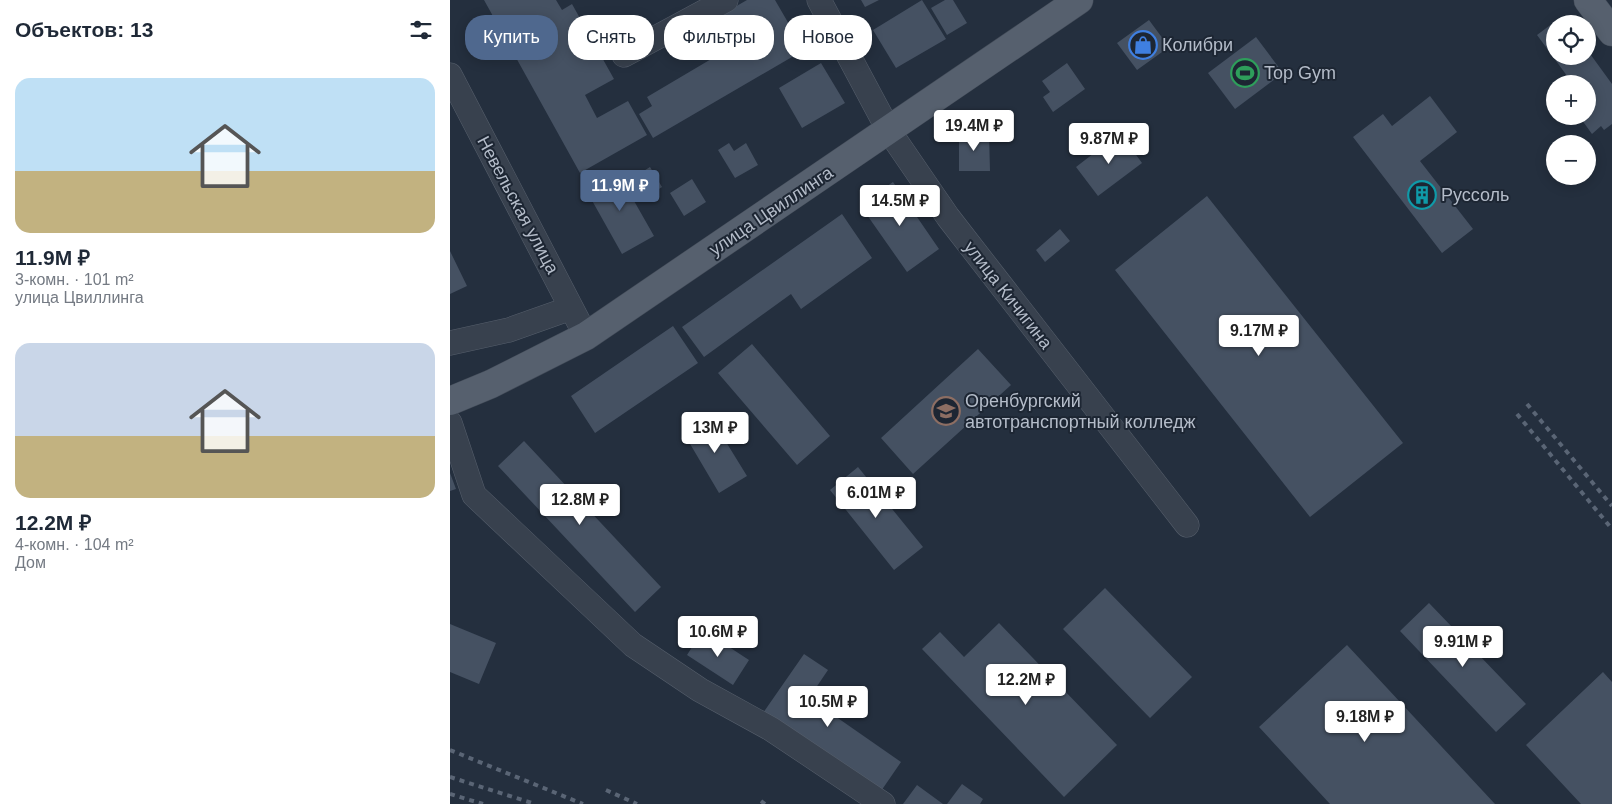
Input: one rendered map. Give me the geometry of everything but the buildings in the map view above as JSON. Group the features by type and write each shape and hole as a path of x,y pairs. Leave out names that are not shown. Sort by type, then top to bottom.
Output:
{"main road":[{"name":"улица Цвиллинга","path":"450,401 491,384 586,336 1079,0"},
{"path":"1588,0 1612,32"}],"street":[{"path":"654,39 726,0"},
{"name":"улица Кичигина","path":"820,0 889,130 948,217 1187,525"},
{"name":"Невельская улица","path":"451,78 586,336"},
{"path":"450,343 509,330 572,308"},
{"path":"450,423 474,495 633,645 700,690 770,729 883,804"}],"railway":[{"path":"1527,404 1612,506"},
{"path":"1517,414 1612,529"},
{"path":"450,750 583,804"},
{"path":"450,777 535,804"},
{"path":"606,790 637,804"},
{"path":"450,794 483,804"},
{"path":"761,801 765,804"}],"place":[{"name":"Колибри","path":"1143,45"},
{"name":"Top Gym","path":"1245,73"},
{"name":"Руссоль","path":"1422,195"},
{"name":"Оренбургский автотранспортный колледж","path":"946,411"}]}
